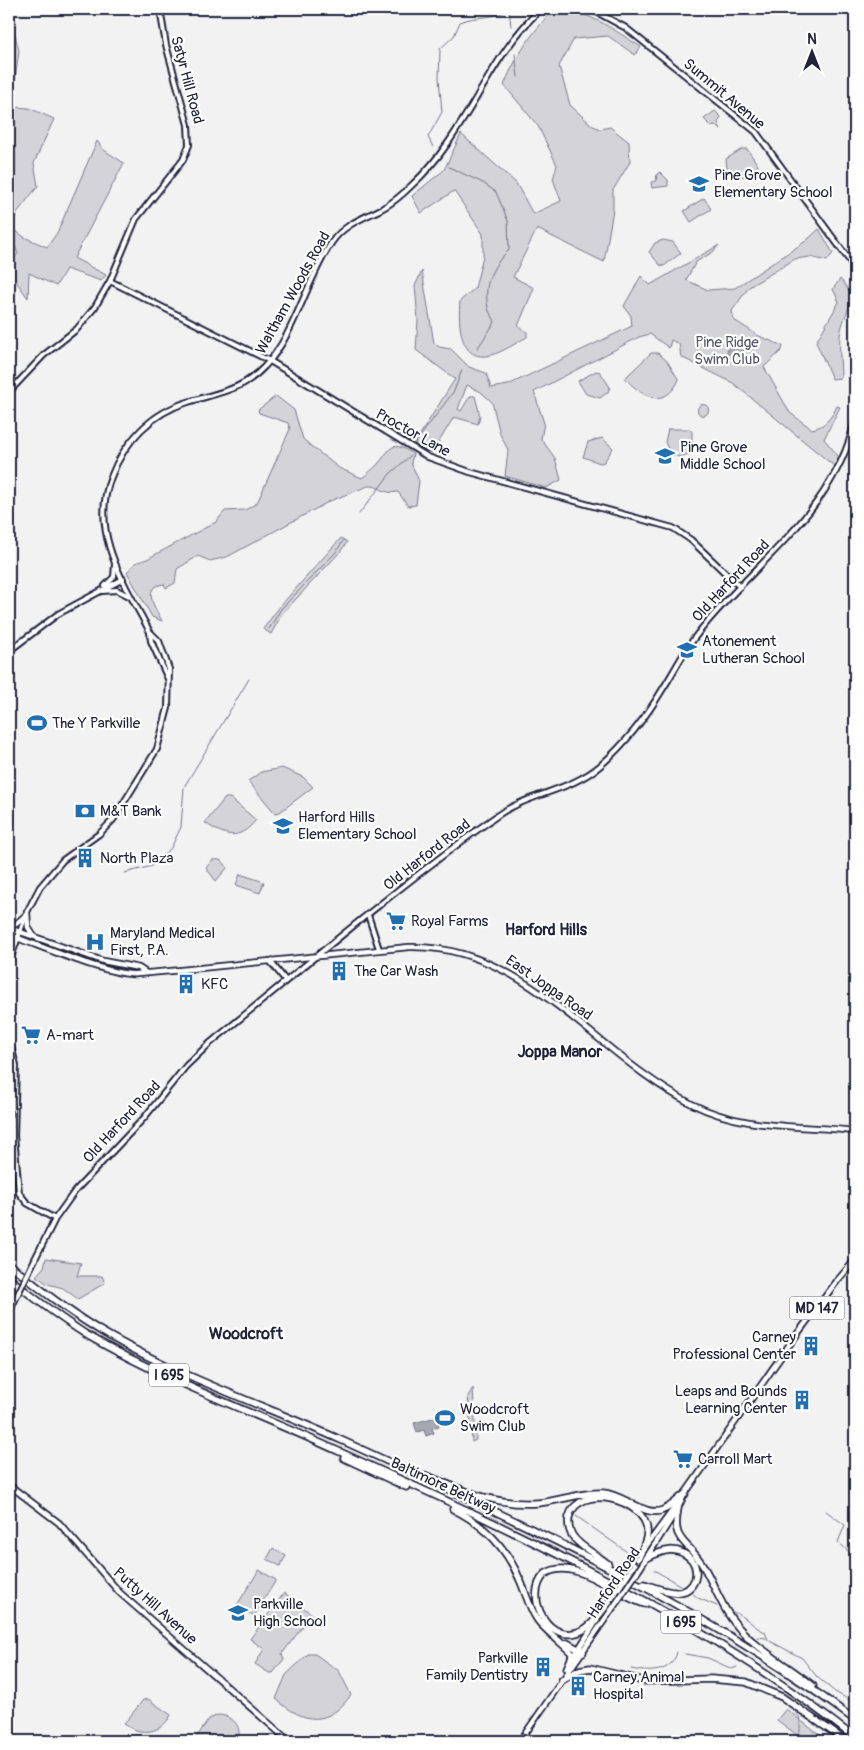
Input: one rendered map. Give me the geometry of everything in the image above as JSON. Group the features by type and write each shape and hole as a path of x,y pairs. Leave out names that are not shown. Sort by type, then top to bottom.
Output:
{"highway":[{"name":"Baltimore Beltway","path":"9,1264 71,1312 111,1337 153,1358 338,1439 532,1528 616,1570 788,1673 838,1706 855,1720"},
{"name":"Baltimore Beltway","path":"9,1278 64,1319 106,1345 528,1540 655,1607 738,1657 855,1738"},
{"path":"338,1439 476,1496 493,1500 538,1503 603,1493 624,1498 647,1511 658,1512 666,1509 684,1494"},
{"path":"322,1444 333,1453 427,1496 480,1524 498,1542 509,1558 536,1616 548,1632 570,1650 572,1656 567,1668"},
{"path":"616,1570 580,1544 570,1533 568,1525 570,1515 576,1505 584,1500 600,1498 614,1500 640,1515 646,1523 647,1535 636,1562"},
{"path":"678,1508 675,1527 679,1538 702,1564 721,1603 735,1623 760,1649 808,1681 838,1706"},
{"path":"636,1582 677,1593 687,1589 694,1582 696,1574 694,1563 682,1552 666,1549 647,1558"},
{"path":"610,1600 583,1630 565,1634 552,1628 545,1621 537,1603 536,1588 545,1574 562,1568 581,1573 634,1602 655,1607"},
{"path":"548,1632 580,1651"},
{"path":"561,1682 578,1670 590,1668 644,1681 711,1678 746,1682 782,1697 846,1741"}],"main road":[{"path":"9,927 16,924 26,914"},
{"path":"26,914 28,927 34,936"},
{"name":"East Joppa Road","path":"9,927 103,961 139,968 145,972"},
{"name":"East Joppa Road","path":"9,935 113,971 137,974 409,946 439,948 477,957 498,966 527,985 658,1084 708,1111 753,1124 855,1131"},
{"name":"Harford Road","path":"520,1741 561,1682 610,1600 636,1562 780,1357 855,1260"},
{"name":"Putty Hill Avenue","path":"9,1485 59,1523 115,1588 289,1741"},
{"name":"Harford Road","path":"561,1682 567,1668 617,1602 647,1558 678,1508 684,1494"}],"street":[{"name":"Satyr Hill Road","path":"9,392 44,355 83,322 110,281 133,222 179,167 189,145 188,125 166,45 160,9"},
{"name":"Waltham Woods Road","path":"20,932 36,892 53,870 99,834 125,804 161,739 168,708 169,669 165,656 158,641 150,632 115,564 106,534 105,501 114,468 132,440 147,424 161,414 183,404 236,388 252,378 270,361 333,240 347,226 394,201 434,163 452,139 516,36 541,9"},
{"name":"Summit Avenue","path":"591,9 626,28 756,132 855,268"},
{"name":"Proctor Lane","path":"110,281 270,361 395,438 446,465 673,528 691,540 740,587"},
{"name":"Old Harford Road","path":"9,1315 55,1219 85,1178 144,1118 193,1059 368,915 504,811 529,798 573,782 602,764 651,708 699,632 807,516 823,496 843,458 855,420"},
{"path":"98,592 113,579 115,564"},
{"path":"9,651 46,622 123,579"},
{"path":"98,592 117,590 133,598"},
{"name":"Waltham Woods Road","path":"150,632 151,641 168,679"},
{"path":"368,915 379,949"},
{"path":"9,964 20,932"},
{"path":"270,961 286,981"},
{"path":"9,1040 16,1065 14,1147 19,1193 27,1203 55,1219"}],"green space":[{"path":"9,9 19,51 13,94 15,107 29,108 54,119 34,163 38,186 16,214 12,228 24,237 47,247 57,233 97,141 104,150 124,163 74,258 106,275 101,281 66,269 56,286 29,273 28,298 9,272 9,262 18,254 14,243 9,241"},
{"path":"554,9 566,10 589,17 641,47 635,55 608,36 574,39 559,66 570,105 593,126 600,129 610,127 629,142 630,162 613,190 613,210 604,262 537,229 513,277 534,288 518,326 527,332 527,337 500,352 480,356 472,353 463,339 460,330 459,310 460,301 475,288 483,256 483,234 454,191 421,213 412,196 444,170 461,134 516,183 533,214 561,201 553,179 557,165 538,126 504,85 525,45"},
{"path":"715,111 721,117 718,123 721,129 715,125 711,126 704,119"},
{"path":"742,149 747,149 758,165 752,174 742,177 734,176 727,169 726,159"},
{"path":"660,172 668,180 668,186 652,188 651,182 656,181 657,174"},
{"path":"704,198 711,209 691,222 684,211"},
{"name":"Pine Ridge Swim Club","path":"819,229 833,253 827,261 810,257 795,259 749,287 732,311 734,320 759,336 783,346 782,350 764,367 790,413 812,429 824,424 837,406 840,407 824,439 839,457 834,466 733,383 681,357 679,344 671,340 669,348 650,334 639,337 534,392 544,423 541,439 555,458 561,480 546,488 505,476 508,450 500,434 492,402 481,392 467,385 458,409 461,411 470,396 475,396 480,416 478,424 454,417 432,453 414,444 455,379 416,350 418,320 415,286 422,271 434,343 439,347 451,349 469,367 486,373 491,388 508,385 632,326 631,316 624,306 641,276 650,285 719,245 713,252 696,262 686,280 708,290 735,288 806,241"},
{"path":"663,240 673,242 681,253 664,266 660,265 649,252 655,243"},
{"path":"840,279 849,292 850,304 840,335 841,378 832,379 816,342 839,302 833,289"},
{"path":"651,353 658,353 667,361 679,380 667,395 660,398 638,391 625,378"},
{"path":"596,371 600,372 610,387 608,392 600,398 586,394 578,381"},
{"path":"276,396 294,410 303,439 339,468 362,478 395,446 413,454 411,463 419,481 416,505 408,506 398,492 393,493 368,486 330,501 227,557 210,561 198,556 177,569 175,583 166,588 164,584 153,589 152,599 162,621 152,617 127,572 135,563 147,559 216,522 225,511 245,510 257,503 290,429 288,423 259,413 258,410"},
{"path":"703,404 709,410 703,416 697,410"},
{"path":"668,429 690,429 692,432 692,453 679,457 670,453 665,442"},
{"path":"602,438 613,448 604,462 600,463 583,457 588,442"},
{"path":"341,538 347,542 340,552 282,614 271,634 263,629 281,605"},
{"path":"282,768 303,777 313,787 280,812 275,813 248,781 261,772"},
{"path":"225,798 230,798 256,820 243,832 231,835 225,834 205,823"},
{"path":"212,860 221,861 227,868 216,881 206,868"},
{"path":"240,874 264,882 260,893 236,885"},
{"path":"46,1258 81,1263 77,1276 102,1276 105,1283 78,1299 63,1288 48,1284 36,1276 44,1267"},
{"path":"473,1388 476,1440 472,1442 468,1396"},
{"path":"273,1548 286,1556 280,1566 267,1559"},
{"path":"259,1570 276,1580 254,1616 237,1605"},
{"path":"284,1593 312,1614 282,1654 284,1659 273,1673 269,1673 255,1664 264,1649 250,1639"},
{"path":"308,1654 315,1654 339,1671 351,1695 334,1713 325,1717 306,1717 286,1707 276,1699 286,1675"},
{"path":"148,1699 171,1715 167,1721 162,1726 150,1731 137,1730 124,1724 143,1700"},
{"path":"786,1709 827,1741 805,1741 777,1720"},
{"path":"218,1715 228,1717 238,1727 239,1736 237,1741 194,1741 209,1719"}],"shaded area":[{"path":"731,343 744,350 741,358 733,353 730,359 725,356"},
{"path":"436,1417 439,1426 432,1428 434,1433 426,1436 424,1430 417,1432 414,1423"}],"waterway":[{"path":"433,147 428,137 442,112 439,78 440,49 454,36 460,22 498,15 509,9"},
{"path":"509,10 511,26"},
{"path":"515,54 518,77"},
{"path":"449,167 483,183 496,192 508,221 509,250 498,262 488,283 487,299 489,310 495,322 477,349"},
{"path":"413,446 454,391 462,370"},
{"path":"359,514 390,474 411,455"},
{"path":"269,629 281,609 336,552 343,541"},
{"path":"125,873 152,866 171,848 181,827 184,787 249,679"},
{"path":"826,1511 845,1525 838,1542 855,1557"},
{"path":"576,1516 630,1554"},
{"path":"654,1570 683,1587"},
{"path":"691,1592 698,1598 717,1606"},
{"path":"732,1612 741,1615 765,1632 768,1640 802,1658 817,1677 835,1692 855,1703"},
{"path":"757,1637 766,1638"},
{"path":"631,1669 652,1671 665,1668 674,1659 677,1652"},
{"path":"685,1654 708,1658 732,1669 737,1667"},
{"path":"795,1712 800,1718 800,1728"},
{"path":"799,1741 800,1729"}],"place":[{"name":"Pine Grove Elementary School","path":"699,184"},
{"name":"Pine Grove Middle School","path":"665,456"},
{"name":"Atonement Lutheran School","path":"687,650"},
{"name":"The Y Parkville","path":"37,723"},
{"name":"M&T Bank","path":"85,811"},
{"name":"Harford Hills Elementary School","path":"283,826"},
{"name":"North Plaza","path":"85,858"},
{"name":"Royal Farms","path":"396,921"},
{"name":"Maryland Medical First, P.A.","path":"95,942"},
{"name":"The Car Wash","path":"339,971"},
{"name":"KFC","path":"186,984"},
{"name":"A-mart","path":"31,1035"},
{"name":"Carney Professional Center","path":"811,1346"},
{"name":"Leaps and Bounds Learning Center","path":"802,1400"},
{"name":"Woodcroft Swim Club","path":"445,1418"},
{"name":"Carroll Mart","path":"683,1459"},
{"name":"Parkville High School","path":"238,1613"},
{"name":"Parkville Family Dentistry","path":"543,1667"},
{"name":"Carney Animal Hospital","path":"578,1686"}],"district":[{"name":"Harford Hills","path":"546,930"},
{"name":"Joppa Manor","path":"560,1052"},
{"name":"Woodcroft","path":"246,1334"}]}
